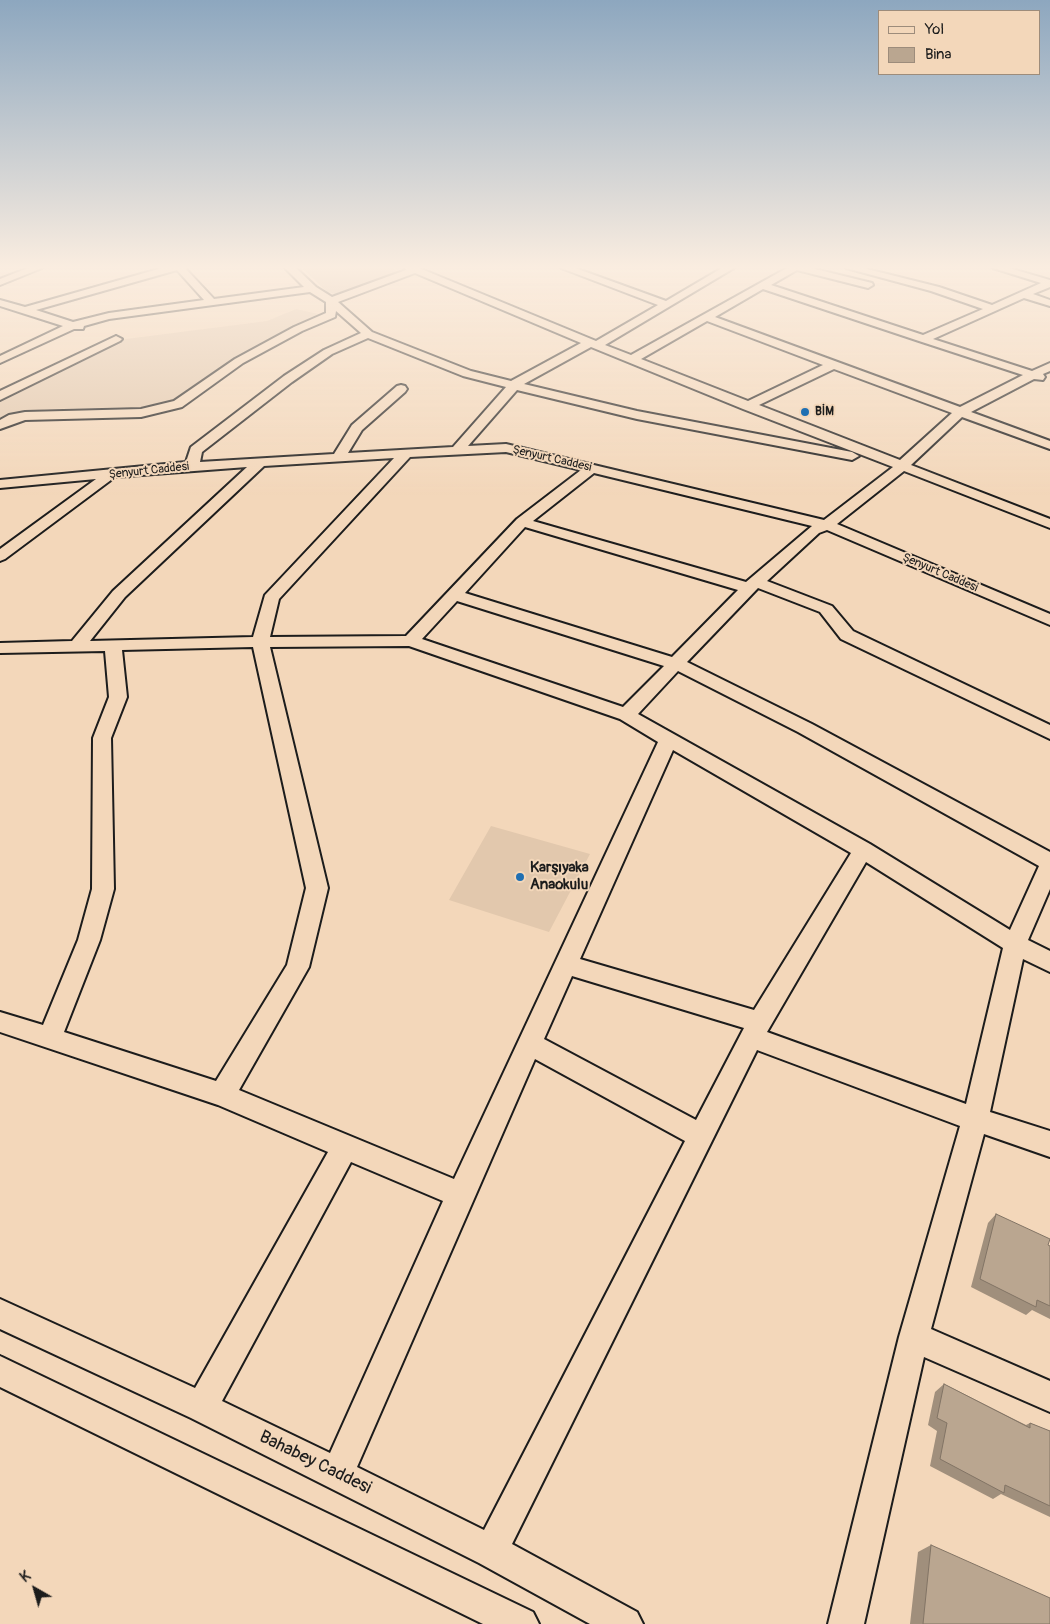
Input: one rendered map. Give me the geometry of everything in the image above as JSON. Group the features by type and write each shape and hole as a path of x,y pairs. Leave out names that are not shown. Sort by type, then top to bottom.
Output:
{"street":[{"path":"0,360 34,344"},
{"path":"0,396 108,344"},
{"path":"0,425 13,418 25,416 141,412 178,404 239,361 271,344"},
{"path":"192,466 196,450 288,379 328,352 346,344"},
{"path":"392,344 467,374 515,384 637,415 902,466"},
{"path":"590,344 1050,524"},
{"path":"632,359 660,344"},
{"path":"778,344 959,413 1050,445"},
{"path":"937,344 1050,381"},
{"path":"457,451 515,384 593,345"},
{"path":"747,406 832,364"},
{"path":"626,715 753,586 814,530 827,525 902,466 959,413 1050,366"},
{"path":"338,458 357,428 401,389"},
{"name":"Şenyurt Caddesi","path":"0,484 192,466 506,448 827,525 1050,620"},
{"path":"222,1095 298,967 317,888 260,642 271,598 406,454"},
{"path":"77,646 119,594 259,463"},
{"path":"411,642 522,522 592,468"},
{"path":"0,556 110,475"},
{"path":"522,522 753,586 826,609 848,635 1050,733"},
{"path":"455,595 677,664 805,728 1050,864 1015,944 975,1119 914,1337 846,1624"},
{"path":"0,648 260,642 411,642 626,715 863,850 1015,944 1050,962"},
{"path":"50,1037 89,940 102,889 102,738 118,697 113,646"},
{"path":"337,1474 460,1195 668,739"},
{"path":"491,1551 756,1030 863,850"},
{"path":"566,964 756,1030 975,1119 1050,1144"},
{"path":"0,1022 222,1095 460,1195"},
{"path":"529,1044 701,1136"},
{"path":"202,1407 345,1148"},
{"name":"Bahabey Caddesi","path":"0,1314 202,1407 337,1474 491,1551 624,1624"},
{"path":"914,1337 1050,1396"},
{"path":"0,1371 521,1624"}],"shaded area":[{"path":"110,344 263,344 174,400 142,407 47,409 18,414 0,420 0,398"},
{"name":"Karşıyaka Anaokulu","path":"491,826 590,854 549,932 449,900"}],"building":[{"path":"996,1214 1050,1239 1048,1245 1050,1246 1050,1306 1037,1300 1036,1307 980,1279"},
{"path":"944,1384 1030,1428 1030,1423 1050,1431 1050,1506 1005,1485 1004,1493 940,1459 947,1423 937,1418"},
{"path":"931,1545 1050,1598 1050,1624 923,1624"}],"place":[{"name":"BİM","path":"805,412"},
{"name":"Karşıyaka Anaokulu","path":"520,877"}]}
